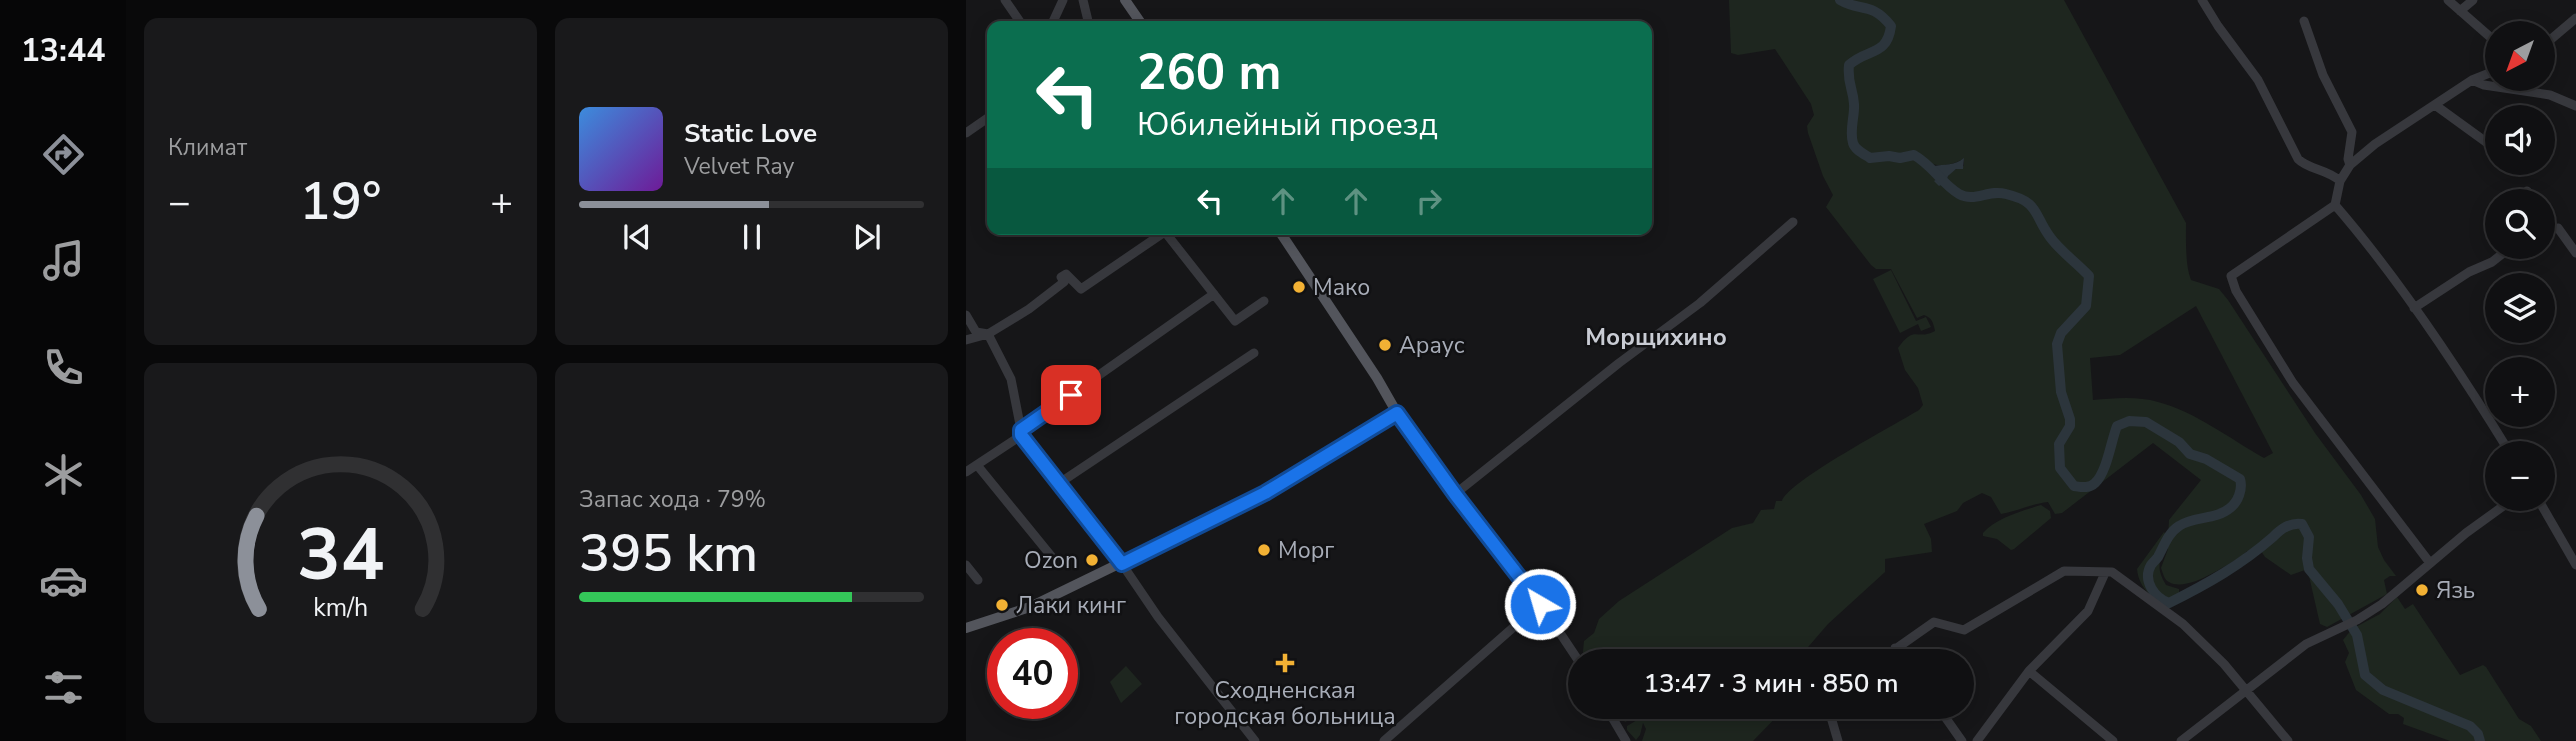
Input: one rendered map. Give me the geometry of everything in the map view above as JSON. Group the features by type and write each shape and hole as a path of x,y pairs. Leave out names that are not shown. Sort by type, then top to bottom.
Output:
{"main road":[{"path":"1125,0 1140,21"},
{"path":"966,628 1017,613 1265,493 1397,413 1377,378 1282,235"}],"street":[{"path":"1005,0 1020,21"},
{"path":"1053,21 1063,0"},
{"path":"1083,0 1089,21"},
{"path":"2202,0 2254,73 2298,159 2303,164 2325,171 2340,181"},
{"path":"2448,0 2485,33"},
{"path":"2460,11 2473,0"},
{"path":"2555,36 2576,18"},
{"path":"2304,22 2323,75 2352,132 2348,159 2350,165"},
{"path":"2430,563 2293,383 2236,291 2231,276 2335,205 2340,181 2350,165 2375,144 2472,80 2485,75"},
{"path":"2472,80 2550,95 2576,106"},
{"path":"2435,105 2485,141"},
{"path":"966,133 987,118"},
{"path":"2335,205 2360,234 2414,308 2502,441"},
{"path":"1455,494 1619,363 1700,303 1793,222"},
{"path":"2558,228 2576,253"},
{"path":"966,340 988,334 1029,309 1064,282 1061,277 1066,274 1081,289 1161,235"},
{"path":"1170,235 1235,321 1264,301"},
{"path":"2414,308 2469,272 2496,259"},
{"path":"966,472 1214,294"},
{"path":"966,315 976,332 988,334"},
{"path":"988,334 1011,379 1021,433 1122,564 1158,617 1255,741"},
{"path":"1058,484 1254,353"},
{"path":"1397,413 1571,649"},
{"path":"977,465 1052,557"},
{"path":"2181,741 2306,643 2342,628 2382,604 2498,511"},
{"path":"2545,511 2576,565"},
{"path":"966,565 978,580"},
{"path":"1895,648 1934,622 1964,630 2064,571 2112,572 2183,624 2247,690 2288,741"},
{"path":"1977,741 2029,671 2088,611 2105,573"},
{"path":"1384,741 1540,604"},
{"path":"2029,671 2113,741"},
{"path":"1613,719 1626,741"},
{"path":"1832,719 1838,741"},
{"path":"1946,719 1962,741"}],"shaded area":[{"path":"1729,0 2064,0 2186,223 2187,260 2191,280 2219,289 2228,300 2375,519 2378,547 2396,576 2384,580 2387,594 2327,627 2320,624 2309,576 2305,570 2291,575 2265,557 2261,551 2247,551 2196,581 2177,584 2166,580 2161,568 2168,549 2168,540 2160,562 2160,572 2166,585 2179,589 2179,596 2175,602 2155,597 2141,583 2137,569 2164,532 2168,538 2169,520 2201,480 2153,443 2062,513 2055,514 2048,502 2001,514 1991,497 1982,493 1963,503 1957,511 1924,524 1931,539 1932,552 1885,559 1885,572 1828,624 1806,649 1583,649 1584,641 1594,633 1599,619 1619,601 1732,528 1753,523 1761,510 1774,509 1776,501 1782,501 1788,492 1802,481 1919,410 1923,405 1918,388 1905,370 1898,348 1912,335 1935,331 1932,321 1924,315 1917,318 1891,269 1876,269 1871,265 1826,207 1833,195 1823,176 1808,133 1807,126 1814,115 1811,104 1775,49 1738,55 1731,53","holes":["1964,159 1964,166 1952,172 1946,183 1939,186 1935,175 1923,160 1944,165","2196,306 2273,453 2264,458 2172,406 2134,398 2093,400 2090,358 2120,355"]},
{"path":"1964,158 1963,169 1956,169 1948,176 1946,183 1939,186 1934,181 1937,179 1922,160 1934,166 1953,164"},
{"path":"1891,270 1916,321 1926,317 1931,327 1921,331 1918,324 1900,333 1873,279"},
{"path":"2041,505 2050,511 2051,518 2014,549 2011,550 1997,539 1983,536 1988,528 2002,519"},
{"path":"1534,568 1566,612 1562,617 1548,605 1527,574"},
{"path":"2397,597 2405,609 2413,604 2460,675 2483,665 2486,667 2519,719 2531,726 2541,741 2450,741 2403,724 2404,718 2398,714 2389,714 2356,690 2345,662 2349,653 2343,640 2352,629 2380,614"},
{"path":"1126,666 1142,684 1121,703 1110,682"},
{"path":"1774,719 1753,741 1642,741 1646,729 1643,723 1636,740 1627,730 1627,726 1642,720"}],"waterway":[{"path":"1840,0 1877,13 1891,26 1889,36 1881,47 1849,65 1854,104 1852,138 1856,148 1870,158 1914,155 1953,190 1965,196 1999,193 2025,201 2034,210 2054,242 2089,276 2086,306 2061,333 2057,344 2061,392 2070,419 2070,426 2059,444 2060,468 2074,486 2088,487 2095,483 2106,464 2117,426 2129,421 2146,422 2179,442 2190,454 2206,459 2240,479 2239,495 2230,508 2185,523 2169,536 2149,571 2149,583 2155,593 2169,603 2236,565 2279,531 2294,524 2302,524 2309,537 2309,569 2338,604 2357,635 2365,675 2383,690 2470,726 2478,734 2480,741"}],"place":[{"name":"Мако","path":"1299,287"},
{"name":"Араус","path":"1385,345"},
{"name":"Морг","path":"1264,550"},
{"name":"Ozon","path":"1092,560"},
{"name":"Язь","path":"2422,590"},
{"name":"Лаки кинг","path":"1002,605"},
{"name":"Сходненская городская больница","path":"1285,663"}],"district":[{"name":"Морщихино","path":"1656,337"}],"route":[{"path":"1071,395 1021,430 1021,435 1122,564 1265,493 1397,413 1455,494 1540,604"}]}
